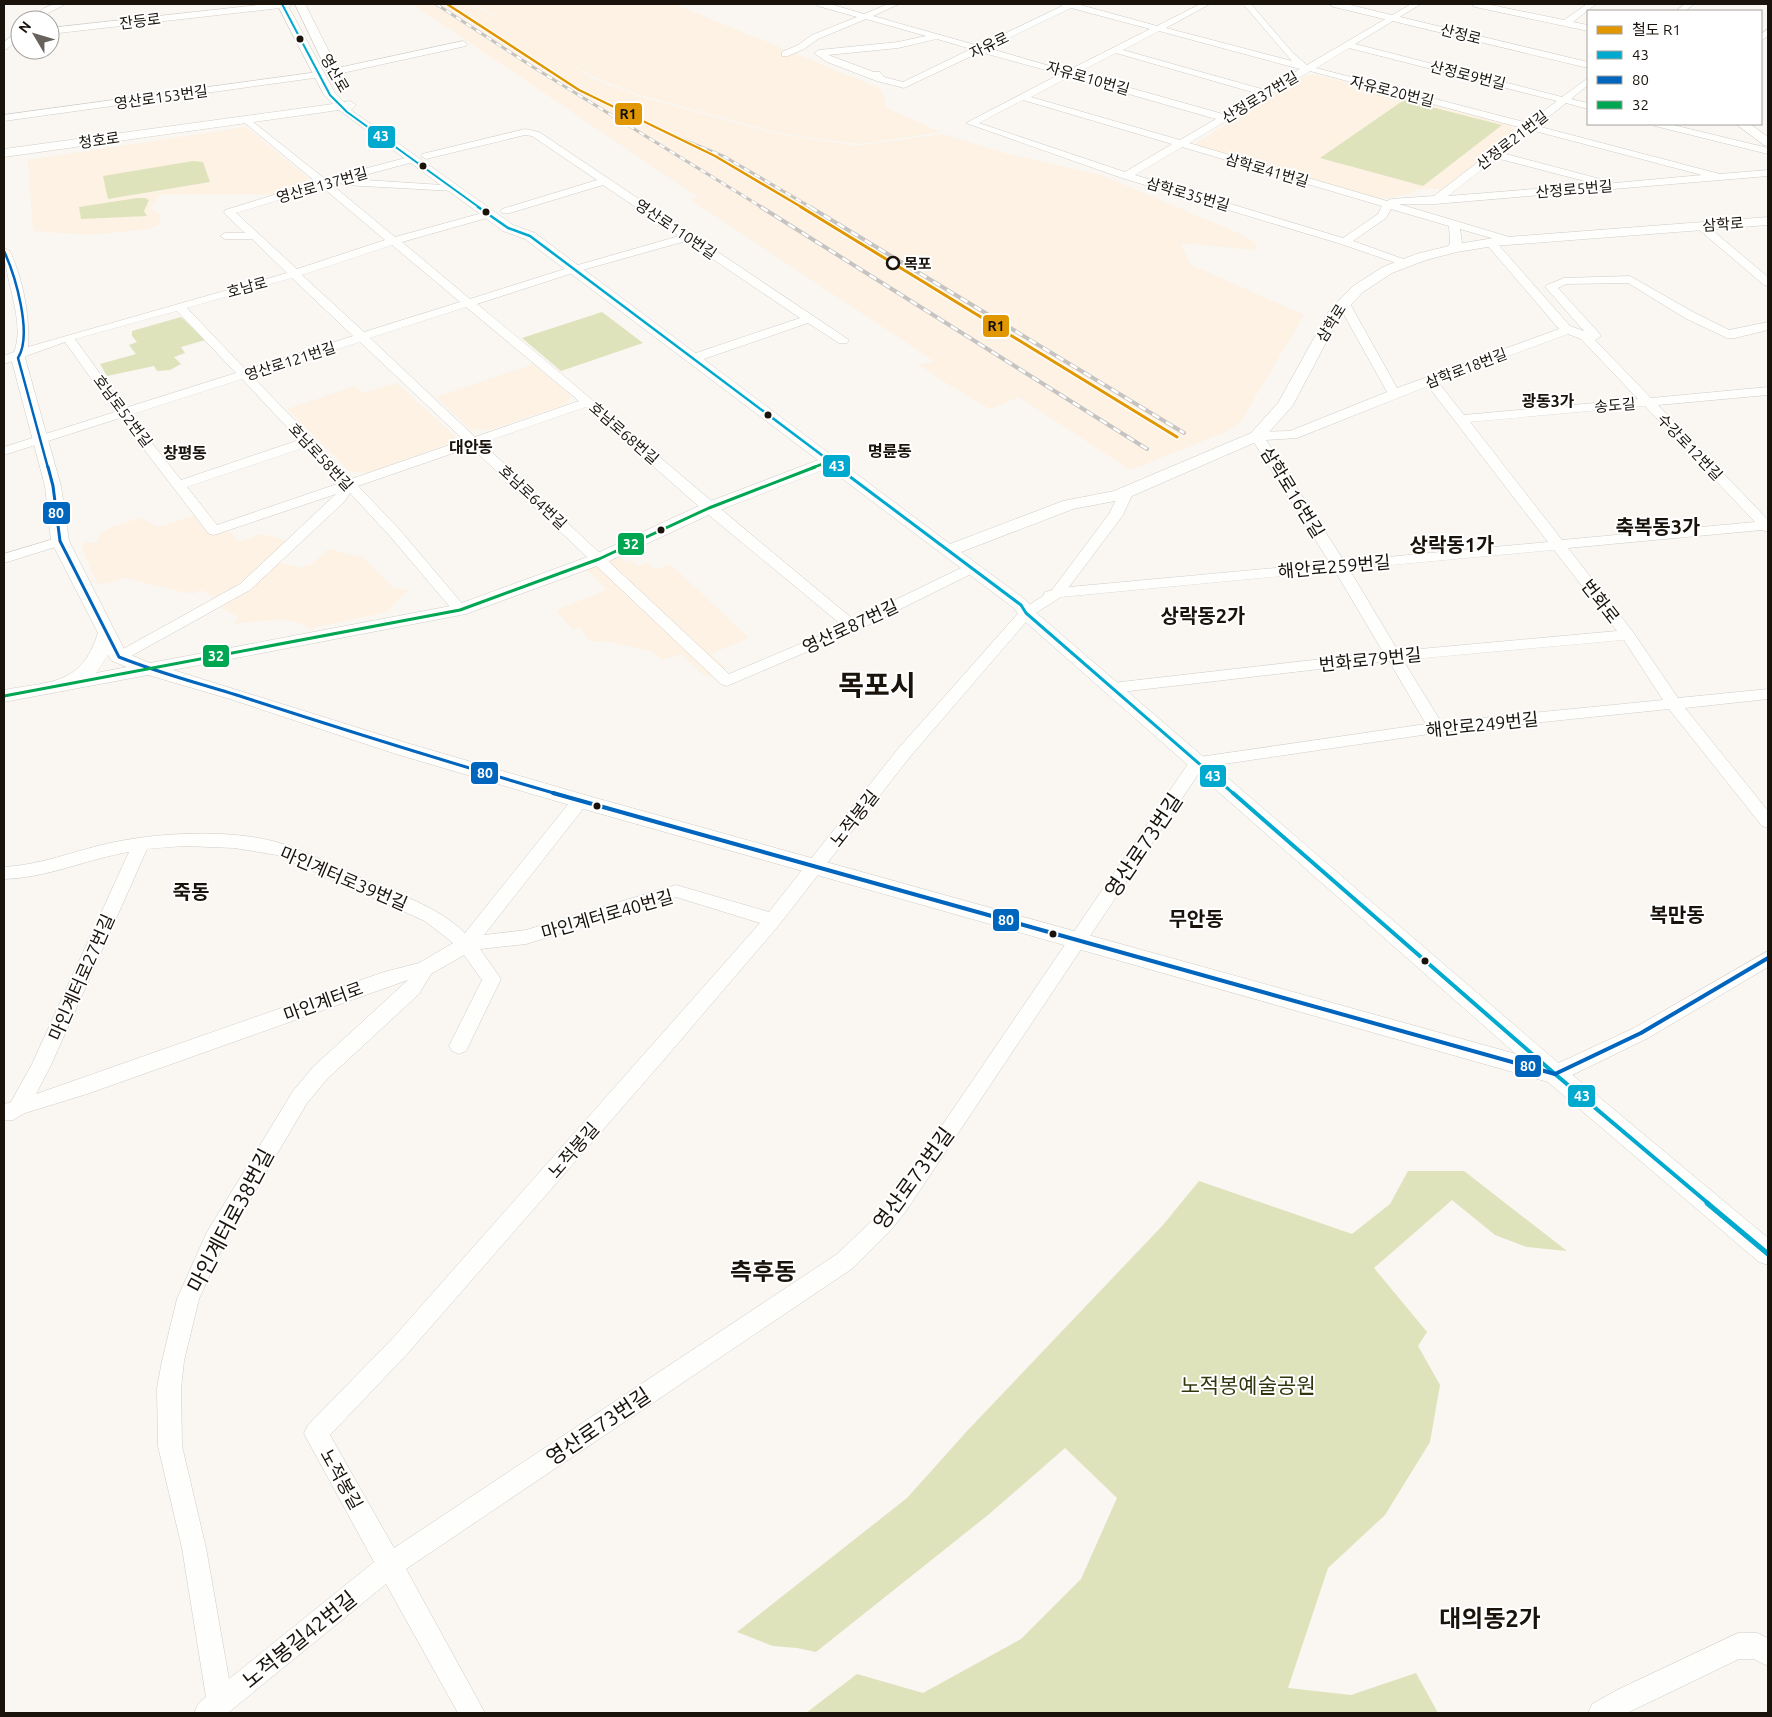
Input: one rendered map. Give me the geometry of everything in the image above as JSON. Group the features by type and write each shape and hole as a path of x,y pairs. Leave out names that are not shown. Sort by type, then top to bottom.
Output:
{"street":[{"path":"47,10 62,4"},
{"name":"영산로","path":"285,4 318,75 322,90 330,95 345,98 454,188 508,228 530,236 575,269 949,550 1024,609 1554,1074 1768,1254"},
{"name":"잔등로","path":"60,30 285,4"},
{"name":"영산로","path":"300,4 345,98 362,123 506,211 522,223 530,236"},
{"name":"자유로10번길","path":"821,4 983,48 1225,118"},
{"path":"785,54 801,47 815,37 895,4"},
{"name":"자유로20번길","path":"1069,4 1307,69 1720,177"},
{"name":"자유로","path":"819,53 830,60 877,75 888,82 904,85 983,48 1069,4"},
{"path":"1022,97 1206,4"},
{"path":"1247,4 1290,55 1307,69"},
{"name":"산정로","path":"1334,4 1587,66"},
{"name":"산정로37번길","path":"1126,176 1416,4"},
{"path":"1474,4 1491,5 1587,28"},
{"path":"1565,24 1592,4"},
{"path":"801,47 819,53 898,45 939,36"},
{"path":"333,72 462,44"},
{"name":"산정로9번길","path":"1347,45 1587,106"},
{"path":"1114,50 1267,93"},
{"name":"영산로153번길","path":"4,118 318,75"},
{"name":"산정로21번길","path":"1436,200 1587,82"},
{"name":"삼학로35번길","path":"1022,97 971,123 1126,176 1345,242 1405,263"},
{"name":"삼학로41번길","path":"1022,97 1384,205 1451,222 1512,241"},
{"name":"청호로","path":"4,153 248,121 345,98"},
{"path":"283,112 301,101"},
{"path":"283,112 362,123"},
{"name":"청호로","path":"194,127 225,118 283,112"},
{"name":"호남로68번길","path":"248,121 588,402 709,508 853,627"},
{"path":"1662,125 1768,151"},
{"path":"1743,125 1768,142"},
{"name":"영산로110번길","path":"419,158 525,132 539,136 809,319 843,340"},
{"path":"1494,154 1612,185"},
{"name":"영산로137번길","path":"230,210 419,158"},
{"name":"산정로5번길","path":"1384,205 1413,200 1436,200 1768,173"},
{"path":"506,211 605,181"},
{"path":"324,183 454,188"},
{"path":"1436,200 1429,207 1451,222 1457,231 1456,243 1452,250"},
{"path":"1345,242 1382,216 1384,205"},
{"name":"호남로64번길","path":"230,210 229,212 294,274 476,442 727,681"},
{"name":"호남로","path":"12,358 46,344 294,274 490,214"},
{"name":"삼학로","path":"949,550 1069,506 1119,495 1257,436 1286,405 1334,314 1343,302 1372,279 1405,263 1452,250 1512,241 1768,221"},
{"path":"1701,226 1768,283"},
{"path":"225,236 255,236"},
{"name":"영산로121번길","path":"4,451 246,376 575,269 689,237"},
{"path":"1492,244 1567,330"},
{"path":"4,252 10,264 24,328 24,346 12,358"},
{"path":"1606,358 1612,355 1551,287 1564,281 1630,279 1689,315 1727,334 1735,334 1768,326"},
{"path":"1343,302 1394,394"},
{"name":"호남로58번길","path":"179,306 394,532 460,610"},
{"path":"694,358 809,319"},
{"name":"수강로12번길","path":"1567,330 1574,330 1585,336 1767,526"},
{"name":"삼학로18번길","path":"1257,436 1292,435 1394,394 1567,330"},
{"name":"호남로52번길","path":"70,338 123,414 214,531 348,485"},
{"path":"12,358 18,358 42,440 53,486 60,541 119,657 146,668 238,695 412,752 580,801 1554,1074 1641,1033 1768,958"},
{"name":"번화로","path":"1431,381 1628,635 1673,703 1768,822"},
{"name":"송도길","path":"1462,420 1768,391"},
{"path":"119,657 245,587 340,498 348,485 588,402"},
{"name":"삼학로16번길","path":"1257,436 1339,565 1436,728"},
{"path":"179,485 307,442"},
{"path":"4,696 460,610 599,559 709,508 830,461"},
{"path":"1057,593 1116,516 1127,491"},
{"name":"해안로259번길","path":"1057,593 1767,526"},
{"path":"4,558 60,541"},
{"name":"영산로87번길","path":"727,681 853,627 972,568"},
{"name":"노적봉길","path":"472,1713 316,1433 400,1346 773,920 903,754 1024,609 1057,593"},
{"path":"65,684 83,675 100,657 106,633"},
{"name":"번화로79번길","path":"1112,688 1394,656 1628,635"},
{"name":"해안로249번길","path":"1198,762 1436,728 1768,694"},
{"name":"영산로73번길","path":"390,1565 845,1261 883,1224 898,1205 1078,941 1198,762"},
{"name":"마인계터로","path":"8,1114 391,977 424,968 467,944 580,801"},
{"name":"마인계터로39번길","path":"4,873 26,873 89,854 141,844 211,841 263,846 281,850 431,916 448,926 467,944 492,979 459,1046"},
{"name":"마인계터로27번길","path":"8,1114 41,1065 141,844"},
{"name":"마인계터로40번길","path":"467,944 526,937 676,891 773,920"},
{"name":"마인계터로38번길","path":"214,1708 194,1548 170,1446 170,1388 173,1361 188,1299 215,1239 300,1097 320,1073 412,989 424,968"},
{"name":"노적봉길42번길","path":"214,1708 390,1565"},
{"path":"1601,1713 1626,1699 1738,1646 1757,1646 1768,1653"}],"shaded area":[{"path":"412,4 471,4 520,32 475,4 674,4 879,88 885,99 885,107 940,132 860,144 778,133 641,95 596,78 565,60 593,79 641,97 776,134 858,146 943,134 1004,153 1101,175 1238,233 1256,243 1256,250 1180,243 1191,265 1304,315 1241,421 1226,432 1130,470 1019,397 990,409 951,386 919,365 934,361 691,200 698,197"},
{"path":"1306,75 1317,75 1509,125 1515,130 1442,191 1432,188 1416,189 1413,193 1377,200 1200,147 1196,143"},
{"path":"246,127 309,179 299,188 274,194 161,195 150,208 160,215 159,224 149,229 90,235 33,231 28,160"},
{"path":"534,364 571,396 566,404 489,430 470,429 436,397"},
{"path":"396,383 455,436 450,443 368,473 349,471 287,409 355,386 363,393"},
{"path":"194,515 204,529 228,530 239,542 261,534 288,541 266,560 303,568 306,565 311,565 328,549 362,557 393,588 408,590 387,612 308,629 304,624 280,619 233,624 239,617 212,603 219,599 201,590 192,594 124,578 98,585 81,545 86,542 97,543 100,534 113,527 140,518 159,527"},
{"path":"619,556 625,562 630,560 637,566 647,563 655,570 670,564 749,638 711,654 727,669 706,677 681,654 663,660 653,652 611,642 590,641 580,627 573,629 556,610 607,590 586,569"}],"green space":[{"path":"1404,100 1502,125 1423,186 1320,158"},
{"path":"193,161 203,162 210,182 108,199 103,176"},
{"path":"137,198 149,200 144,211 147,216 81,219 79,207"},
{"path":"602,312 643,343 561,371 522,338"},
{"path":"181,317 205,340 181,347 185,353 174,357 181,364 170,370 157,371 154,366 107,376 100,364 136,354 129,345 137,342 132,336 132,331"},
{"name":"노적봉예술공원","path":"1408,1171 1464,1171 1567,1251 1527,1247 1495,1235 1452,1200 1374,1268 1427,1332 1418,1346 1440,1385 1430,1442 1385,1515 1328,1568 1288,1688 1351,1695 1416,1673 1438,1713 806,1713 857,1674 923,1693 1021,1639 1081,1579 1117,1498 1065,1448 988,1515 816,1652 773,1646 737,1632 907,1498 968,1430 1163,1225 1199,1181 1352,1234 1390,1204"}],"railway":[{"path":"436,4 533,67 763,208"},
{"path":"679,138 725,157 812,208"},
{"path":"761,207 1147,449"},
{"path":"810,207 1184,433"}],"rail line":[{"name":"R1","path":"447,4 579,90 715,156 761,182 1177,437"}],"transit line":[{"name":"43","path":"282,4 330,95 347,112 508,228 530,236 1021,605 1026,613 1555,1074 1768,1254"},
{"name":"80","path":"4,251 15,284 23,328 23,349 18,358 53,486 60,541 119,657 146,668 237,695 403,749 580,801 1555,1074 1641,1033 1768,958"},
{"name":"32","path":"4,696 460,610 599,559 709,508 830,461"}],"place":[{"name":"목포","path":"893,263"}],"district":[{"name":"광동3가","path":"1548,401"},
{"name":"대안동","path":"471,447"},
{"name":"명륜동","path":"890,451"},
{"name":"창평동","path":"185,453"},
{"name":"축복동3가","path":"1658,526"},
{"name":"상락동1가","path":"1452,544"},
{"name":"상락동2가","path":"1203,615"},
{"name":"목포시","path":"877,684"},
{"name":"죽동","path":"191,891"},
{"name":"복만동","path":"1677,914"},
{"name":"무안동","path":"1196,918"},
{"name":"측후동","path":"763,1271"},
{"name":"대의동2가","path":"1490,1618"}]}
